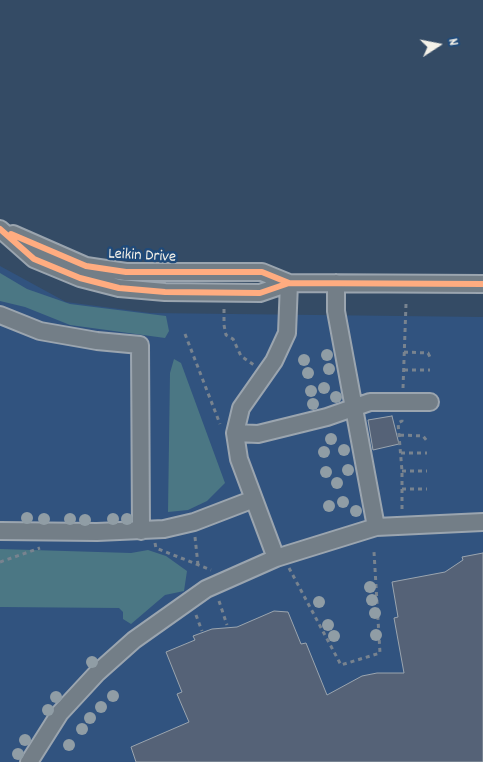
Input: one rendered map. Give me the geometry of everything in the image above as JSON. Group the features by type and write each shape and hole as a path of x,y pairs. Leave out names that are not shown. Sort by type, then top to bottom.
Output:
{"street":[{"name":"Leikin Drive","path":"0,229 34,259 99,284 164,292 260,293 289,283 483,284"},
{"path":"280,556 254,499 239,459 235,433 241,408 282,347 287,333 289,283"},
{"path":"336,284 336,311 376,528"},
{"path":"0,315 40,331 97,341 140,345 146,531"},
{"path":"235,433 258,434 370,402 430,402"},
{"path":"0,531 146,531 194,522 254,499"},
{"path":"29,762 60,713 134,640 206,589 280,556 376,528 483,522"}],"path":[{"path":"402,509 402,453 398,423 402,421 406,304"},
{"path":"224,309 226,336 233,339 241,356 265,373"},
{"path":"185,334 223,430 235,433"},
{"path":"404,352 428,353 430,357"},
{"path":"404,370 430,370"},
{"path":"400,435 423,436 426,441"},
{"path":"402,453 426,453"},
{"path":"402,471 426,471"},
{"path":"402,489 426,490"},
{"path":"146,531 156,548 216,572"},
{"path":"0,562 47,545 52,532"},
{"path":"194,537 198,565"},
{"path":"280,556 341,665 380,653 374,552"},
{"path":"219,601 227,625"},
{"path":"196,615 202,631"}],"shaded area":[{"path":"0,266 66,302 150,313 483,317 483,762 0,762"},
{"path":"0,273 27,289 70,304 166,316 169,331 165,338 70,325 25,307 0,301"},
{"path":"174,359 181,363 225,483 207,501 188,510 168,512 170,373"},
{"path":"0,549 131,553 148,550 166,556 187,571 184,591 165,595 131,624 123,619 123,612 119,608 0,607"}],"building":[{"path":"392,416 399,444 373,450 368,420"},
{"path":"483,553 483,762 136,762 131,747 189,722 177,694 182,692 166,652 195,640 193,636 212,629 237,627 274,611 288,612 301,644 306,643 327,695 362,676 377,673 404,673 394,618 398,617 392,582 445,572 463,560 462,557"}],"cycle path":[{"path":"0,229 34,259 80,278 119,288 165,292 260,293 289,283 483,284"},
{"path":"11,234 86,266 126,272 262,272 289,283"}]}
